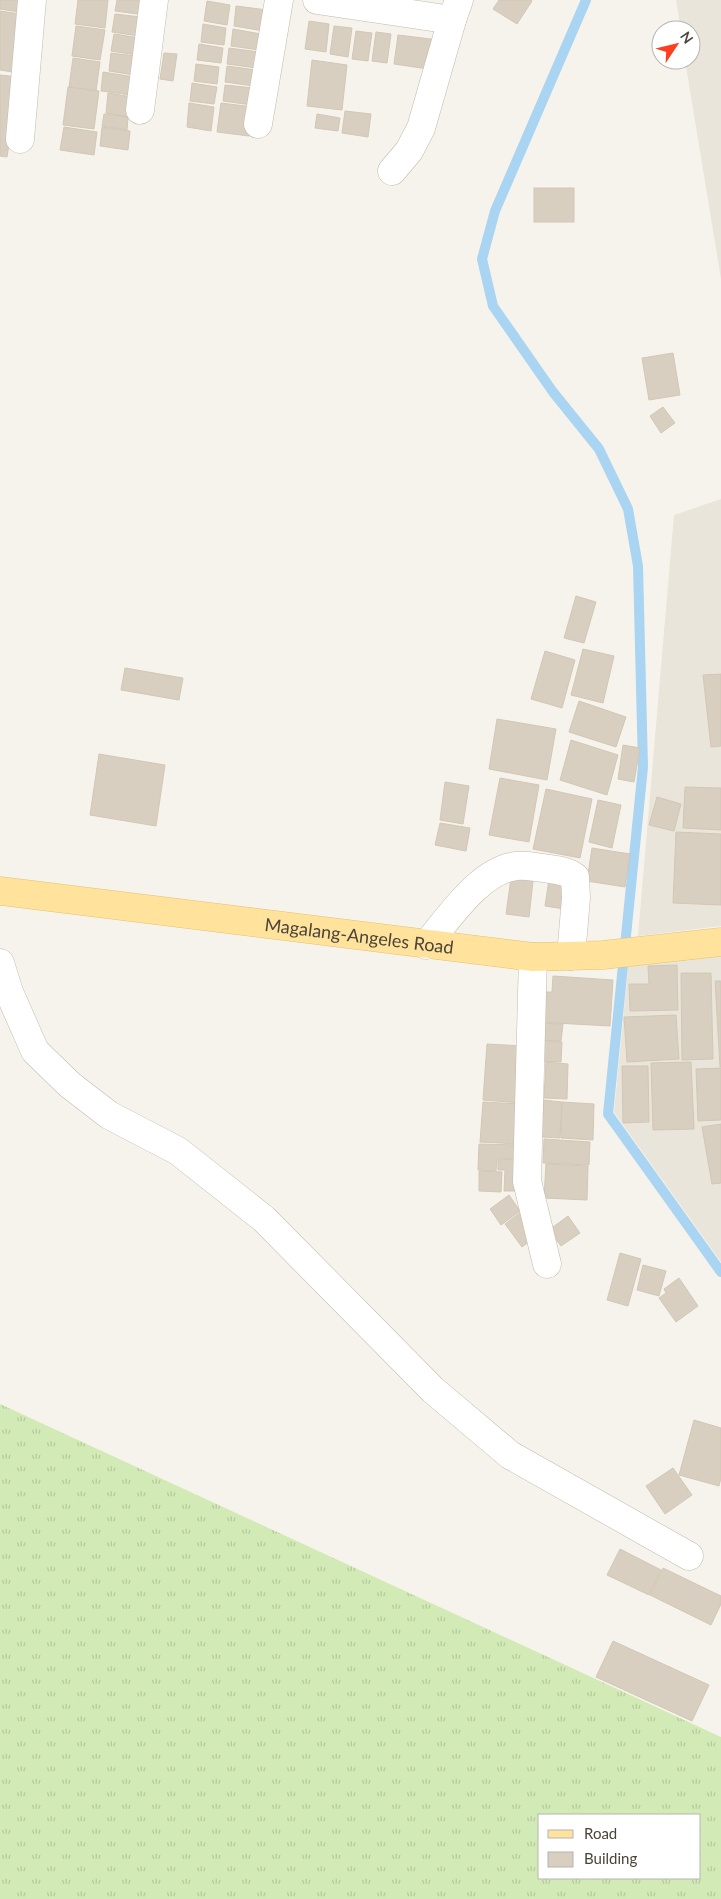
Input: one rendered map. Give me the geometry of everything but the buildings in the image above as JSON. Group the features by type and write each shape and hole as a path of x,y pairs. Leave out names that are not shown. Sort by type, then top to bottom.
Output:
{"main road":[{"name":"Magalang-Angeles Road","path":"0,891 532,957 603,955 721,942"}],"street":[{"path":"20,138 32,0"},
{"path":"140,110 154,0"},
{"path":"258,124 278,0"},
{"path":"317,0 456,10 421,128 409,151 392,170"},
{"path":"426,945 477,884 503,870 515,866 529,866 570,873 575,877 576,898 571,956"},
{"path":"532,957 527,1181 547,1264"},
{"path":"0,963 9,992 35,1051 70,1085 109,1115 178,1151 264,1219 433,1390 510,1455 689,1556"}],"shaded area":[{"path":"676,0 721,0 721,279 687,70 701,70 701,20 679,20"},
{"path":"721,499 721,926 638,936 674,515"},
{"path":"721,945 721,1262 614,1112 629,958"}],"green space":[{"path":"0,1404 721,1737 721,1899 0,1899"}],"waterway":[{"path":"586,0 495,211 482,259 493,306 553,392 599,449 628,509 638,566 643,767 608,1114 721,1272"}]}
